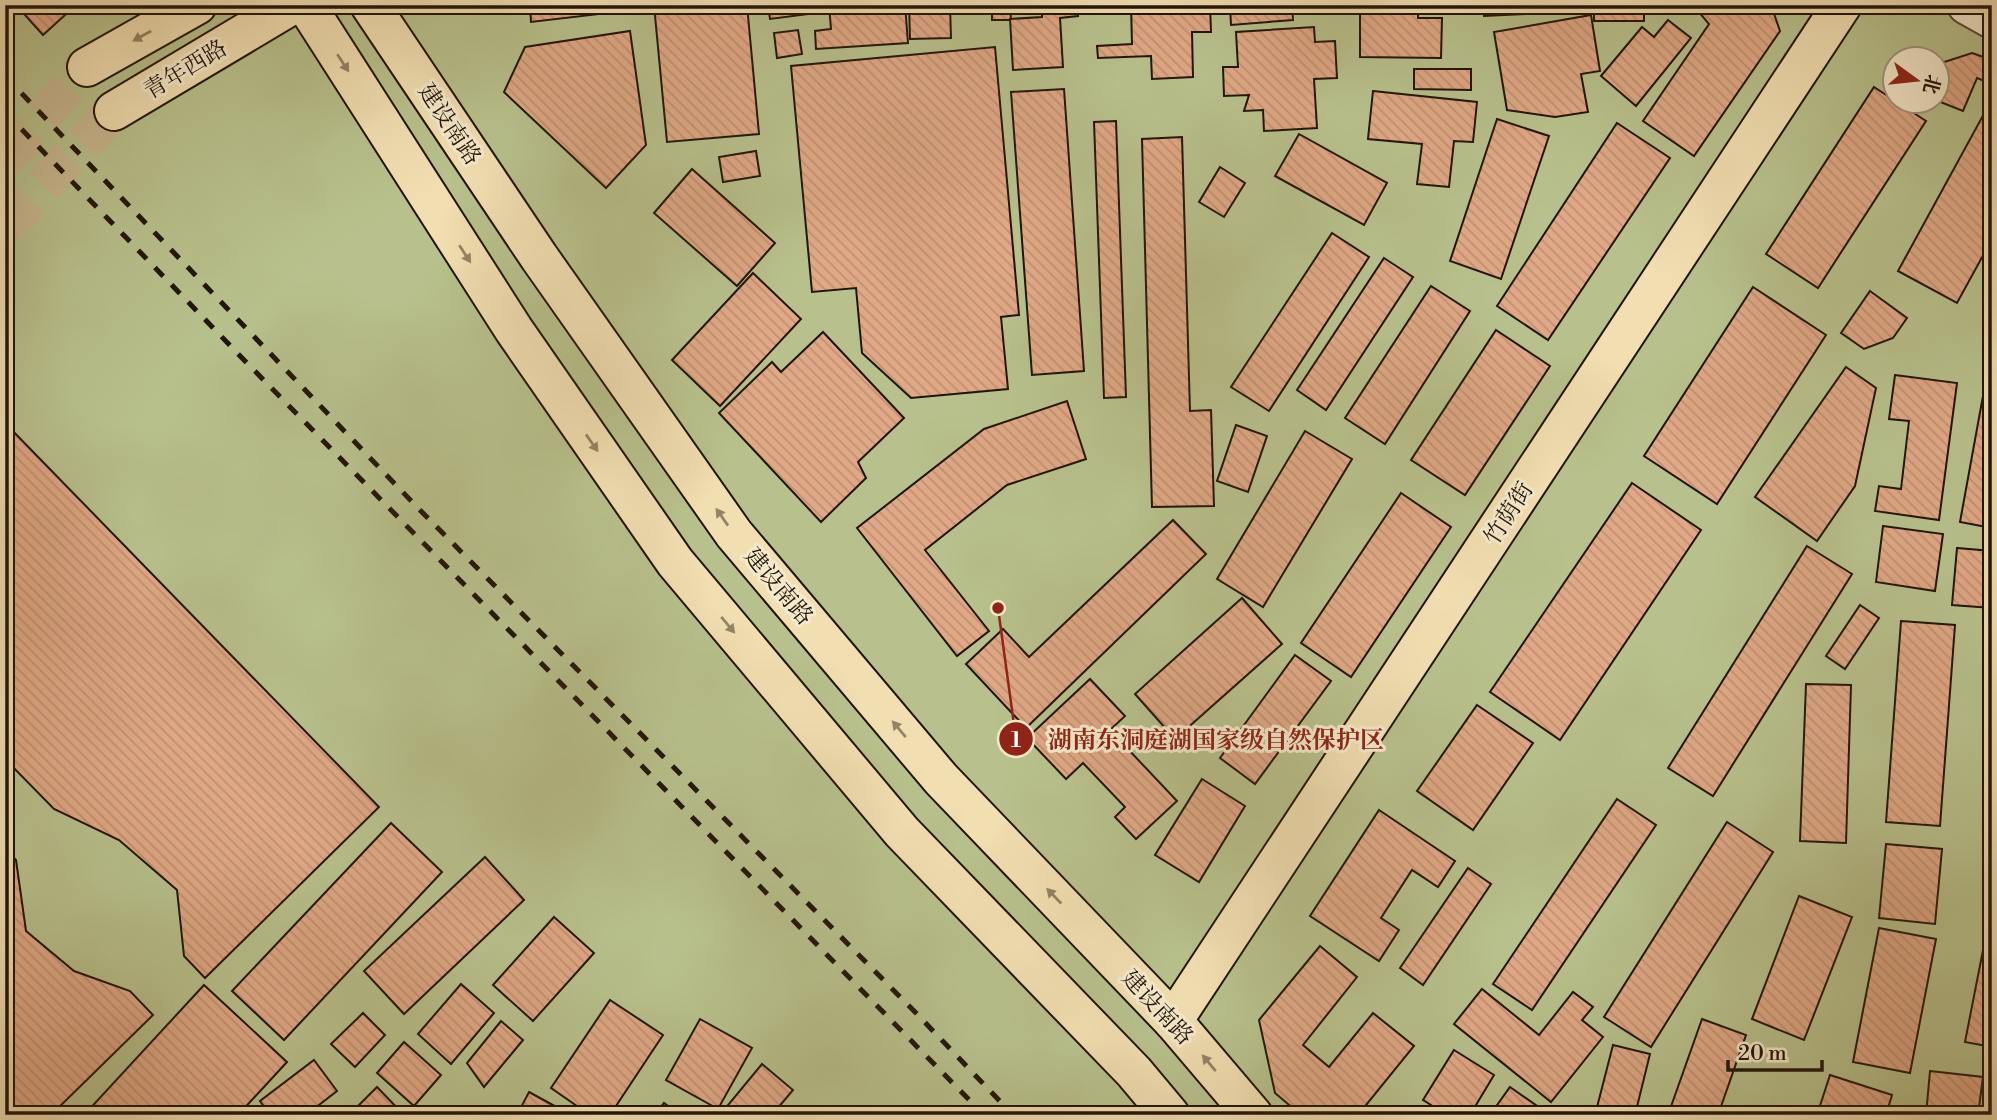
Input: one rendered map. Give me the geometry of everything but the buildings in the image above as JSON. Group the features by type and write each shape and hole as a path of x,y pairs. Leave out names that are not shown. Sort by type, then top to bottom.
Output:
{"main road":[{"path":"87,67 197,5"},
{"name":"青年西路","path":"114,111 292,5"},
{"path":"306,5 514,330 675,562 902,832 1134,1072 1170,1115"},
{"name":"建设南路","path":"370,5 539,257 734,534 941,779 1173,1021 1253,1115"},
{"name":"竹荫街","path":"1173,1021 1842,5"}],"street":[{"path":"1968,5 1992,19"}],"green space":[{"path":"5,5 1992,5 1992,1115 5,1115"}],"tunnel":[{"path":"5,159 87,67"},
{"path":"5,227 114,111"}],"railway":[{"path":"5,76 416,506 917,1014 1013,1115"},
{"path":"5,112 245,361 984,1115"}],"place":[{"name":"湖南东洞庭湖国家级自然保护区","path":"998,608"}]}
